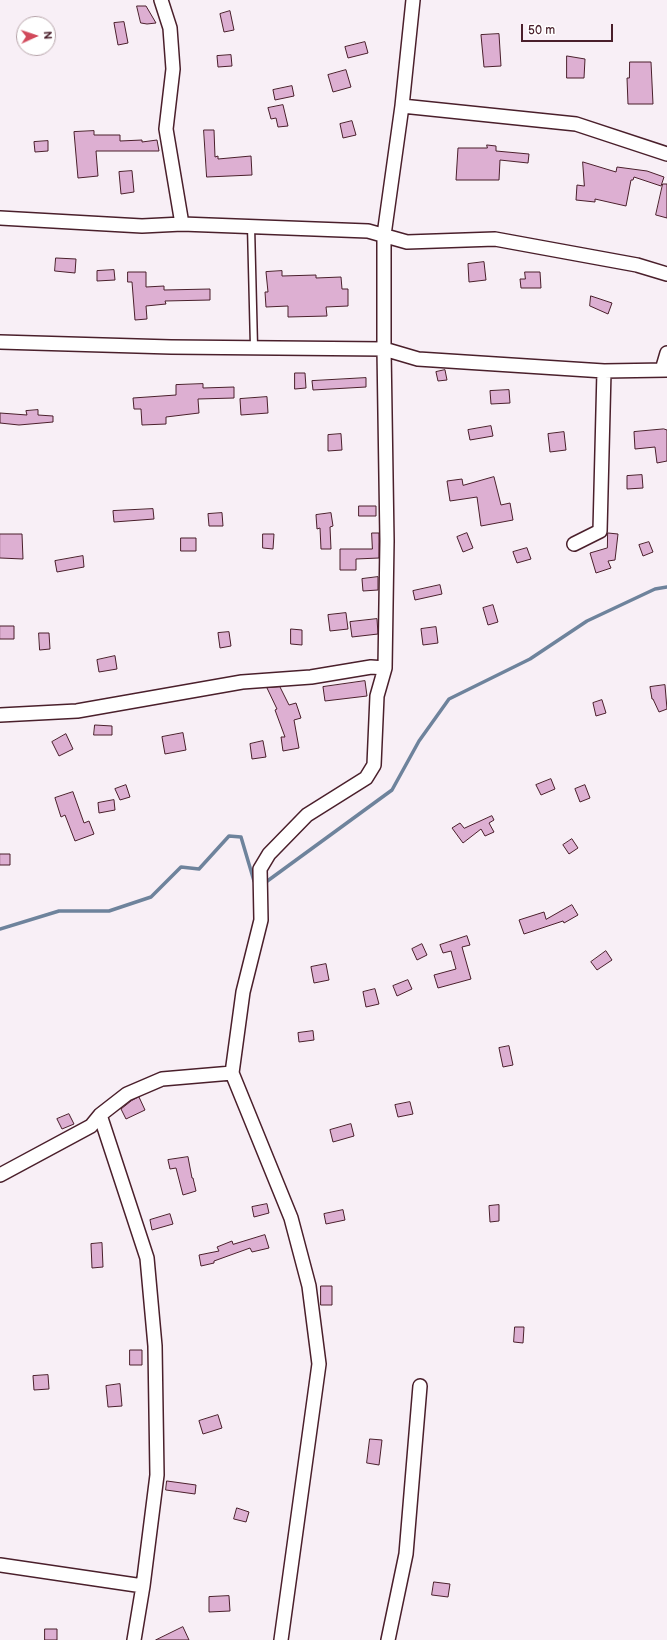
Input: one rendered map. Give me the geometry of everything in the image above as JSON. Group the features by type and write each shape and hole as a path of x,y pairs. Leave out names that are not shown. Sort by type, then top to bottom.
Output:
{"street":[{"path":"161,0 170,28 172,69 166,129 182,224"},
{"path":"281,1640 319,1364 309,1286 291,1218 232,1073 243,992 261,920 260,869 269,854 307,815 366,778 374,765 377,696 385,668 387,541 384,236 402,106 413,0"},
{"path":"402,106 576,124 667,154"},
{"path":"0,218 142,226 182,224 368,231 407,242 495,239 637,265 667,274"},
{"path":"0,342 254,348 384,349 418,359 604,371 664,370 667,353"},
{"path":"574,544 600,531 604,371"},
{"path":"0,715 77,711 242,682 311,677 371,667 385,668"},
{"path":"0,1175 92,1126 100,1115 127,1094 162,1079 232,1073"},
{"path":"100,1115 147,1258 155,1346 157,1475 143,1586 134,1640"},
{"path":"388,1640 406,1554 420,1386"},
{"path":"0,1565 143,1586"}],"lane":[{"path":"251,226 254,348"}],"building":[{"path":"137,6 146,6 156,23 141,23"},
{"path":"230,11 234,30 224,32 220,14"},
{"path":"124,22 128,43 118,45 114,23"},
{"path":"499,34 501,66 484,67 481,35"},
{"path":"365,42 368,53 348,58 345,47"},
{"path":"231,55 232,66 218,67 217,56"},
{"path":"567,56 585,59 584,78 567,78"},
{"path":"630,62 651,62 653,104 628,104 627,78 629,78"},
{"path":"346,70 351,87 333,92 328,75"},
{"path":"292,86 294,96 275,100 273,90"},
{"path":"283,105 288,126 278,127 276,118 271,119 268,108"},
{"path":"352,121 356,135 343,138 340,124"},
{"path":"204,130 214,130 215,157 218,156 218,159 251,156 252,175 207,177"},
{"path":"94,131 94,135 120,135 120,141 142,140 142,142 157,140 159,151 96,151 98,176 78,178 74,132"},
{"path":"48,141 48,151 35,152 34,142"},
{"path":"487,145 496,146 496,151 529,154 528,163 500,160 499,180 456,180 458,148 487,148"},
{"path":"583,162 616,172 617,167 647,171 664,177 661,186 634,177 633,180 631,180 626,206 595,199 595,202 576,200 577,185 584,186"},
{"path":"132,171 134,192 121,194 119,172"},
{"path":"663,184 667,184 667,218 656,215"},
{"path":"56,258 76,259 75,273 55,271"},
{"path":"484,262 486,280 469,282 468,264"},
{"path":"114,270 115,280 97,281 97,271"},
{"path":"282,271 282,276 316,275 316,278 341,277 342,289 348,289 348,306 326,307 327,316 288,317 288,306 266,307 265,292 268,292 266,272"},
{"path":"128,272 146,272 146,287 164,286 164,290 210,289 210,300 165,301 166,304 146,306 147,319 135,320 132,282 128,282"},
{"path":"525,272 540,272 541,288 521,288 520,279 525,279"},
{"path":"591,296 612,303 608,314 590,306"},
{"path":"445,370 447,380 438,381 436,372"},
{"path":"295,373 305,373 306,388 295,389"},
{"path":"366,378 366,387 313,390 312,381"},
{"path":"203,384 203,388 234,387 234,398 198,399 199,413 166,417 166,424 142,425 141,409 134,409 133,398 176,395 176,385"},
{"path":"509,390 510,403 491,404 490,391"},
{"path":"267,397 268,413 241,415 240,399"},
{"path":"38,410 38,415 53,416 53,422 19,425 0,423 0,413 27,415 26,411"},
{"path":"491,426 493,436 470,440 468,430"},
{"path":"667,430 667,461 657,463 655,447 635,449 634,432"},
{"path":"564,432 566,450 550,452 548,434"},
{"path":"341,434 342,450 328,451 328,435"},
{"path":"642,475 643,488 627,489 627,476"},
{"path":"494,477 501,505 510,503 513,520 481,526 477,497 450,501 447,481 462,479 463,485"},
{"path":"359,506 376,506 376,516 359,516"},
{"path":"153,509 154,519 114,522 113,511"},
{"path":"222,513 223,526 209,526 208,514"},
{"path":"331,513 333,526 330,527 331,549 321,549 320,528 317,529 316,515"},
{"path":"372,533 379,533 379,558 356,559 356,570 340,570 340,549 372,549"},
{"path":"467,533 473,548 463,552 457,537"},
{"path":"608,533 618,534 615,560 608,561 611,568 596,573 590,553 607,548"},
{"path":"0,534 22,534 23,559 0,558"},
{"path":"263,534 274,534 273,549 263,548"},
{"path":"181,538 196,538 196,551 181,551"},
{"path":"649,542 653,552 643,556 639,545"},
{"path":"527,548 531,559 517,563 513,552"},
{"path":"83,556 84,567 57,572 55,561"},
{"path":"378,577 378,590 363,591 362,579"},
{"path":"440,585 442,594 415,600 413,591"},
{"path":"493,605 498,622 488,625 483,608"},
{"path":"346,613 348,629 330,631 328,615"},
{"path":"377,619 378,634 352,637 350,622"},
{"path":"0,626 14,626 14,639 0,639"},
{"path":"436,627 438,643 423,645 421,629"},
{"path":"291,629 302,630 302,645 291,644"},
{"path":"229,632 231,646 220,648 218,633"},
{"path":"39,633 49,633 50,649 40,650"},
{"path":"115,656 117,669 99,672 97,660"},
{"path":"365,681 367,696 325,701 323,687"},
{"path":"665,685 667,709 659,712 652,699 650,687"},
{"path":"280,687 289,705 296,703 301,718 294,720 299,748 283,751 281,737 285,737 275,710 277,709 267,688"},
{"path":"602,700 606,713 596,716 593,703"},
{"path":"95,725 112,726 112,735 94,735"},
{"path":"183,733 186,750 165,754 162,737"},
{"path":"66,734 73,749 59,756 52,742"},
{"path":"263,741 266,757 252,759 250,744"},
{"path":"551,779 555,789 541,795 536,785"},
{"path":"126,785 130,797 120,800 115,789"},
{"path":"585,785 590,798 580,802 575,789"},
{"path":"73,792 84,823 89,821 94,834 75,841 65,815 61,817 55,798"},
{"path":"114,800 115,810 99,813 98,803"},
{"path":"492,816 494,820 489,823 494,832 485,836 481,829 463,843 452,828 460,823 464,828"},
{"path":"572,839 578,848 569,854 563,845"},
{"path":"0,854 10,854 10,865 0,865"},
{"path":"572,905 578,915 564,923 563,921 524,934 519,920 544,912 546,919"},
{"path":"467,936 470,945 462,947 471,979 438,988 434,975 456,969 451,951 443,953 440,945"},
{"path":"422,944 427,955 417,960 412,949"},
{"path":"606,951 612,960 597,970 591,962"},
{"path":"326,964 329,980 314,983 311,967"},
{"path":"408,980 412,989 397,996 393,986"},
{"path":"375,989 379,1004 366,1007 363,992"},
{"path":"313,1031 314,1040 299,1042 298,1033"},
{"path":"509,1046 513,1065 503,1067 499,1048"},
{"path":"139,1097 145,1110 126,1119 121,1109"},
{"path":"410,1102 413,1114 398,1117 395,1105"},
{"path":"69,1114 74,1124 62,1129 57,1119"},
{"path":"351,1124 354,1136 333,1142 330,1130"},
{"path":"188,1157 196,1191 183,1195 176,1168 170,1169 168,1160"},
{"path":"267,1204 269,1213 254,1217 252,1207"},
{"path":"499,1205 499,1221 490,1222 489,1206"},
{"path":"343,1210 345,1220 326,1224 324,1214"},
{"path":"170,1214 173,1224 152,1230 150,1220"},
{"path":"265,1235 269,1248 252,1252 250,1248 214,1261 214,1263 201,1266 199,1255 219,1251 217,1247 232,1241 233,1244"},
{"path":"102,1243 103,1267 92,1268 91,1244"},
{"path":"321,1286 332,1286 332,1305 321,1305"},
{"path":"515,1327 524,1327 523,1343 514,1342"},
{"path":"130,1350 142,1350 142,1365 130,1365"},
{"path":"48,1375 49,1389 34,1390 33,1376"},
{"path":"120,1384 122,1406 108,1407 106,1386"},
{"path":"218,1415 222,1428 203,1434 199,1421"},
{"path":"370,1439 382,1440 379,1465 367,1463"},
{"path":"167,1481 196,1485 195,1494 166,1490"},
{"path":"237,1508 249,1512 246,1522 234,1519"},
{"path":"434,1582 450,1584 448,1597 432,1595"},
{"path":"229,1596 230,1611 209,1612 209,1597"},
{"path":"183,1627 189,1640 156,1640"},
{"path":"45,1629 57,1629 57,1640 45,1640"}],"waterway":[{"path":"266,882 392,790 419,741 449,699 530,659 587,621 655,589 667,587"},
{"path":"0,929 59,911 109,911 151,897 181,867 199,869 229,836 241,837 254,881"}]}
